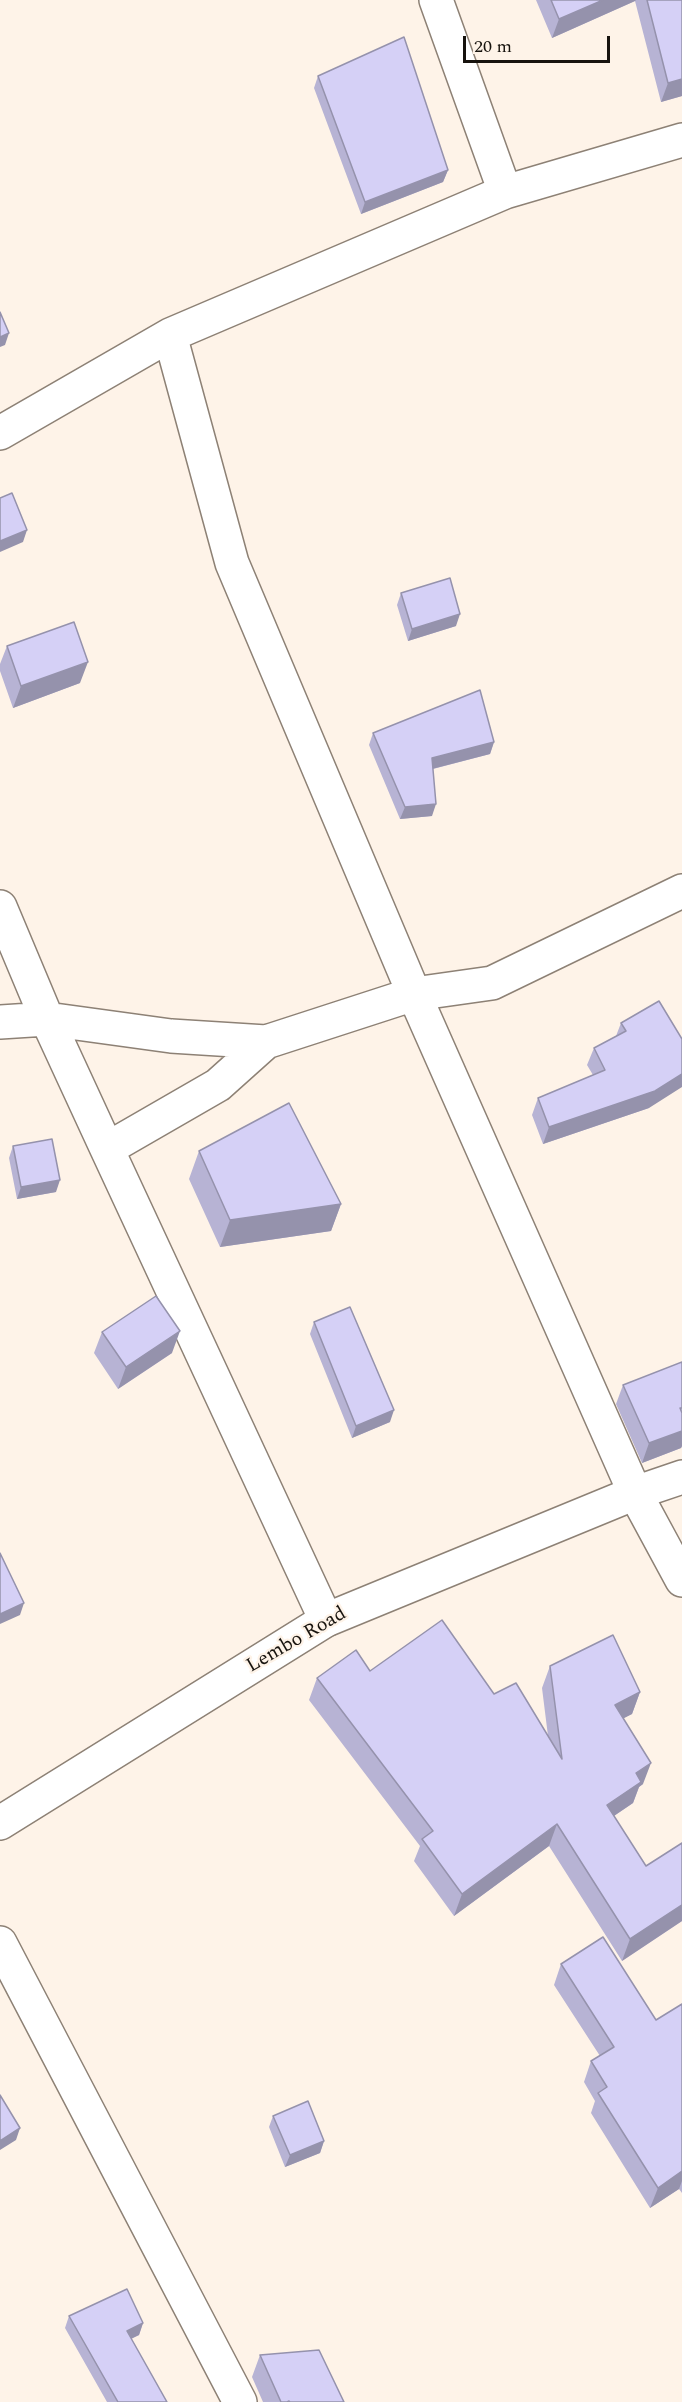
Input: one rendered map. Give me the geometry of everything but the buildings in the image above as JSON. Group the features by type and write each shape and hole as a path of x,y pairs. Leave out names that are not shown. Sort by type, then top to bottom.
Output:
{"street":[{"path":"436,0 505,192"},
{"path":"0,433 170,335 505,192 682,140"},
{"path":"170,335 232,562 414,994 635,1493 682,1580"},
{"path":"0,1022 47,1019 171,1036 266,1042 414,994 492,983 682,891"},
{"path":"0,907 47,1019 326,1620"},
{"path":"107,1149 218,1084 266,1042"},
{"name":"Lembo Road","path":"0,1823 326,1620 635,1493 682,1477"},
{"path":"0,1943 240,2402"}]}
